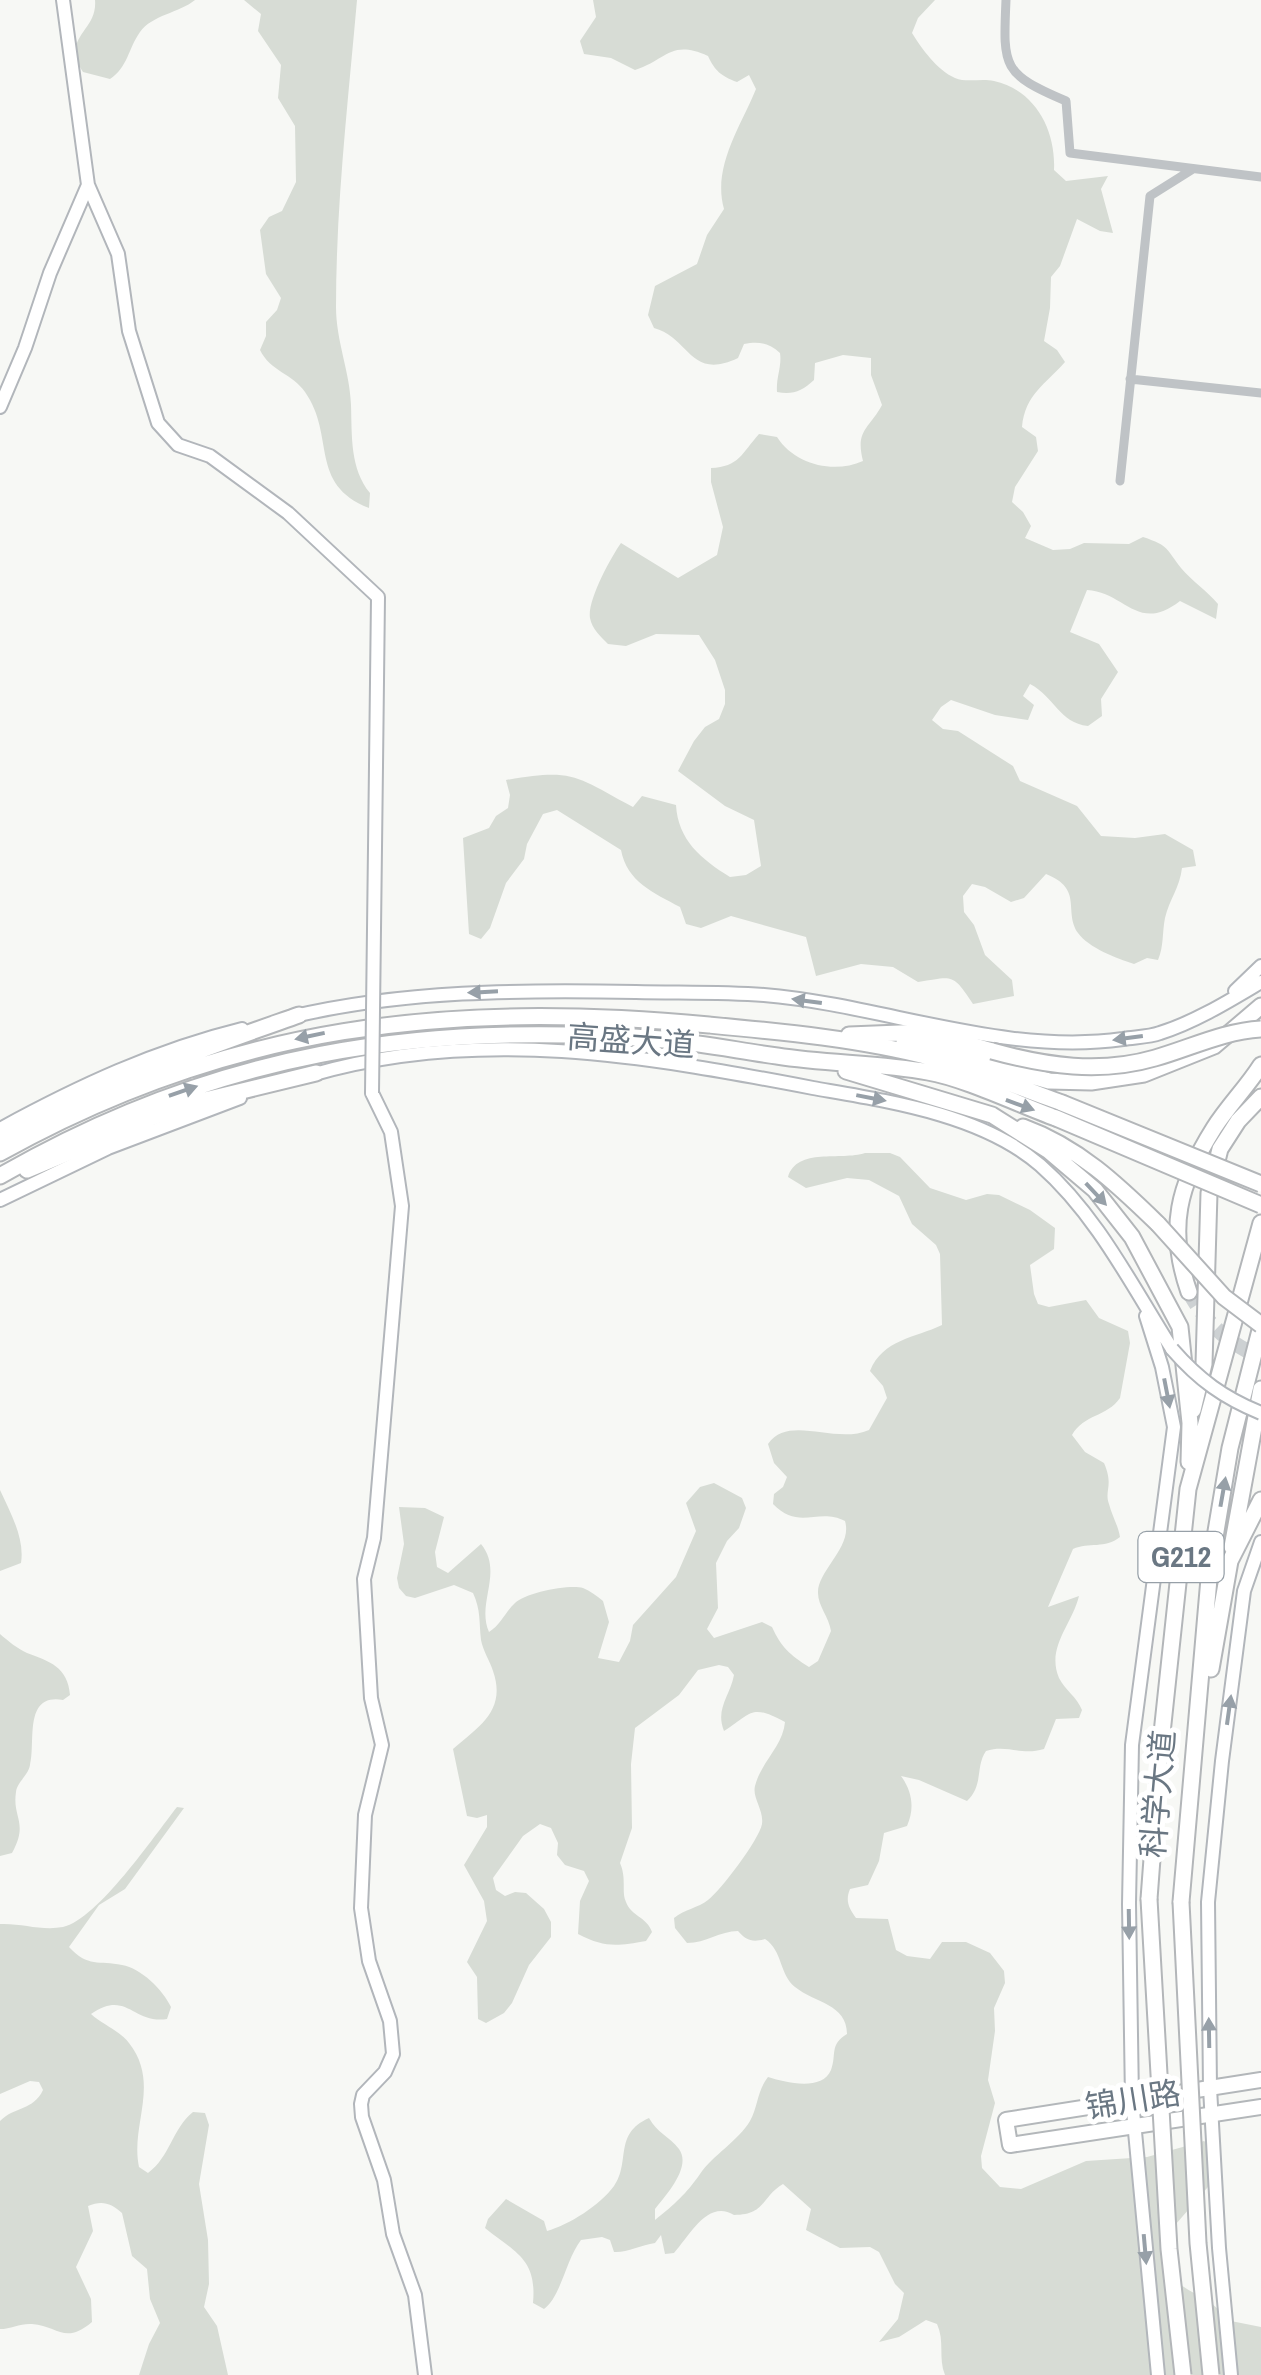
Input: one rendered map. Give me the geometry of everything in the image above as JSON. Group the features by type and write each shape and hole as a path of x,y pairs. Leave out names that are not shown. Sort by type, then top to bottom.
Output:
{"highway":[{"path":"825,1036 925,1045 1049,1081 1091,1082 1144,1074 1214,1046 1261,1006"},
{"name":"高盛大道","path":"0,1153 108,1100 199,1064 314,1034 400,1022 519,1014 667,1021 825,1036 934,1058 1059,1110 1261,1184"},
{"path":"0,1142 88,1096 197,1050 299,1015"},
{"path":"825,1036 925,1032 1038,1064 1102,1068 1152,1059 1245,1030 1261,1029"},
{"name":"高盛大道","path":"0,1178 144,1104 311,1054 402,1040 519,1034 648,1039 823,1063 930,1072 1059,1110 1261,1205"},
{"path":"823,1063 1052,1137 1102,1170 1224,1297 1261,1326"},
{"path":"1189,1292 1178,1260 1176,1230 1182,1195 1214,1129 1261,1065"},
{"path":"0,1178 201,1101 316,1074"},
{"path":"1190,1423 1204,1364 1209,1193 1220,1149 1238,1121 1261,1097"},
{"path":"992,1115 1049,1150 1095,1190 1132,1236 1180,1327 1190,1423 1188,1488"},
{"name":"科学大道","path":"1182,2375 1169,2249 1149,1899 1188,1488 1261,1223"},
{"name":"科学大道","path":"1211,2375 1198,2242 1181,1902 1210,1567 1230,1448 1261,1326"},
{"path":"1195,1757 1261,1389"},
{"path":"1230,1561 1261,1500"}],"main road":[{"path":"63,0 88,185 118,254 128,331 158,424 178,445 210,456 288,513 378,598 372,1093 391,1132 402,1206 374,1538 364,1579 371,1698 382,1746 366,1815 361,1908 369,1961 390,2021 392,2054 385,2072 362,2095 361,2104 384,2180 393,2234 415,2295 424,2375"},
{"path":"0,406 88,185"},
{"path":"1219,1006 1261,966"},
{"path":"1219,1006 1261,982"},
{"name":"高盛大道","path":"0,1129 72,1090 192,1041 299,1015 405,998 523,990 764,995 1008,1038 1085,1044 1159,1034 1219,1006"},
{"name":"高盛大道","path":"0,1200 108,1148 207,1109 316,1074 416,1053 584,1050 646,1057 904,1104 980,1129 1039,1164 1092,1222 1140,1299"},
{"path":"1140,1299 1194,1375 1228,1400 1261,1413"},
{"name":"科学大道","path":"1140,1299 1162,1367 1174,1426 1132,1745 1129,1904 1132,2100 1158,2375"},
{"name":"科学大道","path":"1231,2375 1218,2248 1211,2114 1208,1902 1244,1591 1261,1542"},
{"name":"锦川路","path":"1261,2080 1006,2120 1010,2145 1261,2106"}],"street":[{"path":"1006,0 1004,52 1022,83 1066,100 1070,153 1261,177"},
{"path":"1120,481 1150,196 1193,169"},
{"path":"1130,379 1261,393"}],"shaded area":[{"path":"95,0 195,0 145,26 121,69 110,79 83,72 77,60 77,42 91,20"},
{"path":"244,0 357,0 340,192 336,307 350,393 353,452 363,484 370,493 369,508 350,498 330,472 320,425 305,392 260,350 266,322 281,298 266,274 260,230 269,217 282,211 296,182 295,126 278,98 281,65 258,31 261,14"},
{"path":"593,0 935,0 918,18 912,33 936,64 955,78 994,81 1021,93 1047,127 1054,170 1066,181 1108,176 1101,189 1113,233 1077,219 1060,266 1051,277 1044,341 1065,362 1027,406 1022,427 1036,437 1038,451 1015,487 1012,502 1031,526 1025,538 1053,550 1084,543 1129,544 1143,537 1158,543 1218,604 1216,619 1180,601 1166,610 1142,613 1112,597 1087,590 1070,632 1099,644 1118,672 1101,699 1102,716 1088,726 1078,724 1030,684 1023,696 1034,705 1028,720 995,715 951,700 932,720 943,729 958,731 1013,766 1020,781 1077,806 1101,836 1135,838 1165,834 1193,850 1196,866 1182,868 1165,918 1158,960 1147,958 1134,964 1089,943 1074,925 1065,886 1046,874 1024,898 1011,902 972,884 963,896 964,912 974,925 985,955 1012,980 1014,996 973,1004 951,979 918,982 893,967 861,964 816,976 806,937 731,916 701,928 686,924 680,907 635,878 621,850 557,810 543,814 527,844 524,859 506,883 490,928 481,939 469,934 463,838 489,828 496,816 508,808 506,780 561,775 585,782 633,807 642,796 676,805 686,838 719,870 730,877 746,875 761,866 754,820 725,806 678,771 694,741 705,727 719,719 725,704 725,690 715,660 699,635 656,634 626,646 608,644 591,622 592,601 621,543 678,578 717,555 723,527 711,468 734,462 759,434 777,437 794,454 816,464 852,465 863,461 862,436 882,405 871,375 871,358 843,355 815,363 814,380 797,391 783,393 777,392 780,353 772,347 744,344 738,358 710,364 654,328 648,315 655,286 697,264 707,235 724,209 721,193 725,162 756,89 749,75 737,82 731,80 713,66 708,56 695,51 677,50 635,70 611,58 584,54 580,41 596,17"},
{"path":"865,1153 900,1157 930,1188 966,1200 999,1195 1030,1210 1055,1228 1054,1249 1030,1265 1038,1304 1049,1307 1086,1300 1099,1318 1128,1331 1130,1343 1120,1398 1072,1435 1085,1452 1104,1463 1108,1499 1120,1537 1109,1543 1073,1549 1048,1607 1079,1596 1058,1646 1056,1667 1059,1678 1082,1710 1079,1718 1056,1719 1044,1749 986,1751 976,1789 967,1801 901,1776 911,1800 907,1826 884,1833 879,1861 868,1885 850,1889 849,1904 856,1918 888,1919 896,1950 907,1956 930,1959 942,1942 966,1942 990,1953 1004,1971 1005,1983 994,2008 988,2080 995,2103 981,2156 982,2168 1000,2187 1021,2189 1086,2161 1147,2157 1204,2141 1213,2147 1214,2180 1176,2224 1172,2236 1174,2279 1216,2307 1226,2320 1261,2327 1261,2375 945,2375 937,2324 926,2320 899,2337 879,2342 898,2319 904,2293 879,2252 870,2247 840,2248 806,2230 811,2209 783,2184 752,2212 708,2215 674,2253 665,2254 661,2235 655,2243 619,2252 614,2252 610,2240 602,2237 581,2240 555,2296 544,2309 533,2303 532,2276 522,2258 485,2228 506,2199 544,2221 547,2231 584,2213 614,2186 631,2132 649,2118 682,2156 680,2172 655,2209 655,2220 745,2128 768,2077 802,2084 826,2077 836,2046 847,2034 846,2024 836,2010 790,1982 775,1950 765,1939 750,1940 738,1931 687,1943 675,1928 674,1918 714,1895 759,1831 762,1819 755,1786 785,1722 758,1712 724,1731 722,1709 734,1675 728,1667 719,1665 698,1670 679,1695 635,1728 632,1828 620,1863 626,1902 652,1932 646,1941 611,1945 578,1934 580,1901 589,1881 584,1871 565,1865 557,1855 558,1843 551,1828 540,1824 523,1836 493,1878 496,1890 505,1896 526,1893 544,1909 551,1922 551,1937 529,1965 504,2013 486,2023 478,2019 477,1977 467,1962 487,1921 484,1901 464,1865 487,1827 487,1815 467,1816 453,1749 488,1717 496,1685 482,1644 473,1593 454,1585 415,1598 406,1596 399,1588 397,1578 404,1544 399,1507 425,1508 444,1517 435,1552 437,1567 448,1573 481,1544 490,1565 486,1610 489,1632 520,1599 558,1588 583,1588 603,1601 609,1622 598,1658 619,1662 633,1625 676,1577 696,1531 686,1503 700,1487 714,1483 742,1498 746,1508 739,1528 716,1563 718,1608 707,1629 714,1638 762,1622 772,1627 783,1645 802,1663 809,1667 818,1661 831,1631 818,1598 819,1585 844,1540 845,1521 826,1516 791,1516 773,1504 774,1494 787,1477 774,1463 768,1444 788,1431 856,1434 869,1430 887,1398 883,1386 870,1371 876,1360 891,1346 942,1325 940,1254 936,1245 912,1224 899,1196 869,1180 847,1178 806,1188 788,1177 793,1168 810,1158"},
{"path":"0,1490 16,1525 22,1554 21,1563 0,1571"},
{"path":"0,1634 20,1649 56,1666 66,1678 70,1695 63,1700 50,1700 37,1711 30,1765 16,1792 20,1827 17,1843 12,1853 0,1856"},
{"path":"177,1807 184,1808 125,1889 99,1905 69,1947 88,1961 137,1970 157,1987 171,2007 167,2019 145,2017 113,2005 91,2014 125,2038 138,2058 144,2089 137,2151 139,2167 148,2173 186,2119 193,2112 205,2113 209,2125 199,2184 208,2240 209,2284 204,2307 217,2326 228,2375 139,2375 160,2323 150,2299 147,2269 132,2256 122,2213 106,2204 88,2206 93,2231 76,2267 91,2299 92,2322 68,2333 32,2324 0,2329 0,2121 34,2102 43,2090 39,2082 30,2081 0,2094 0,1924 55,1928 77,1921 125,1875"}],"tunnel":[{"path":"1189,1292 1219,1331 1261,1357"}]}
